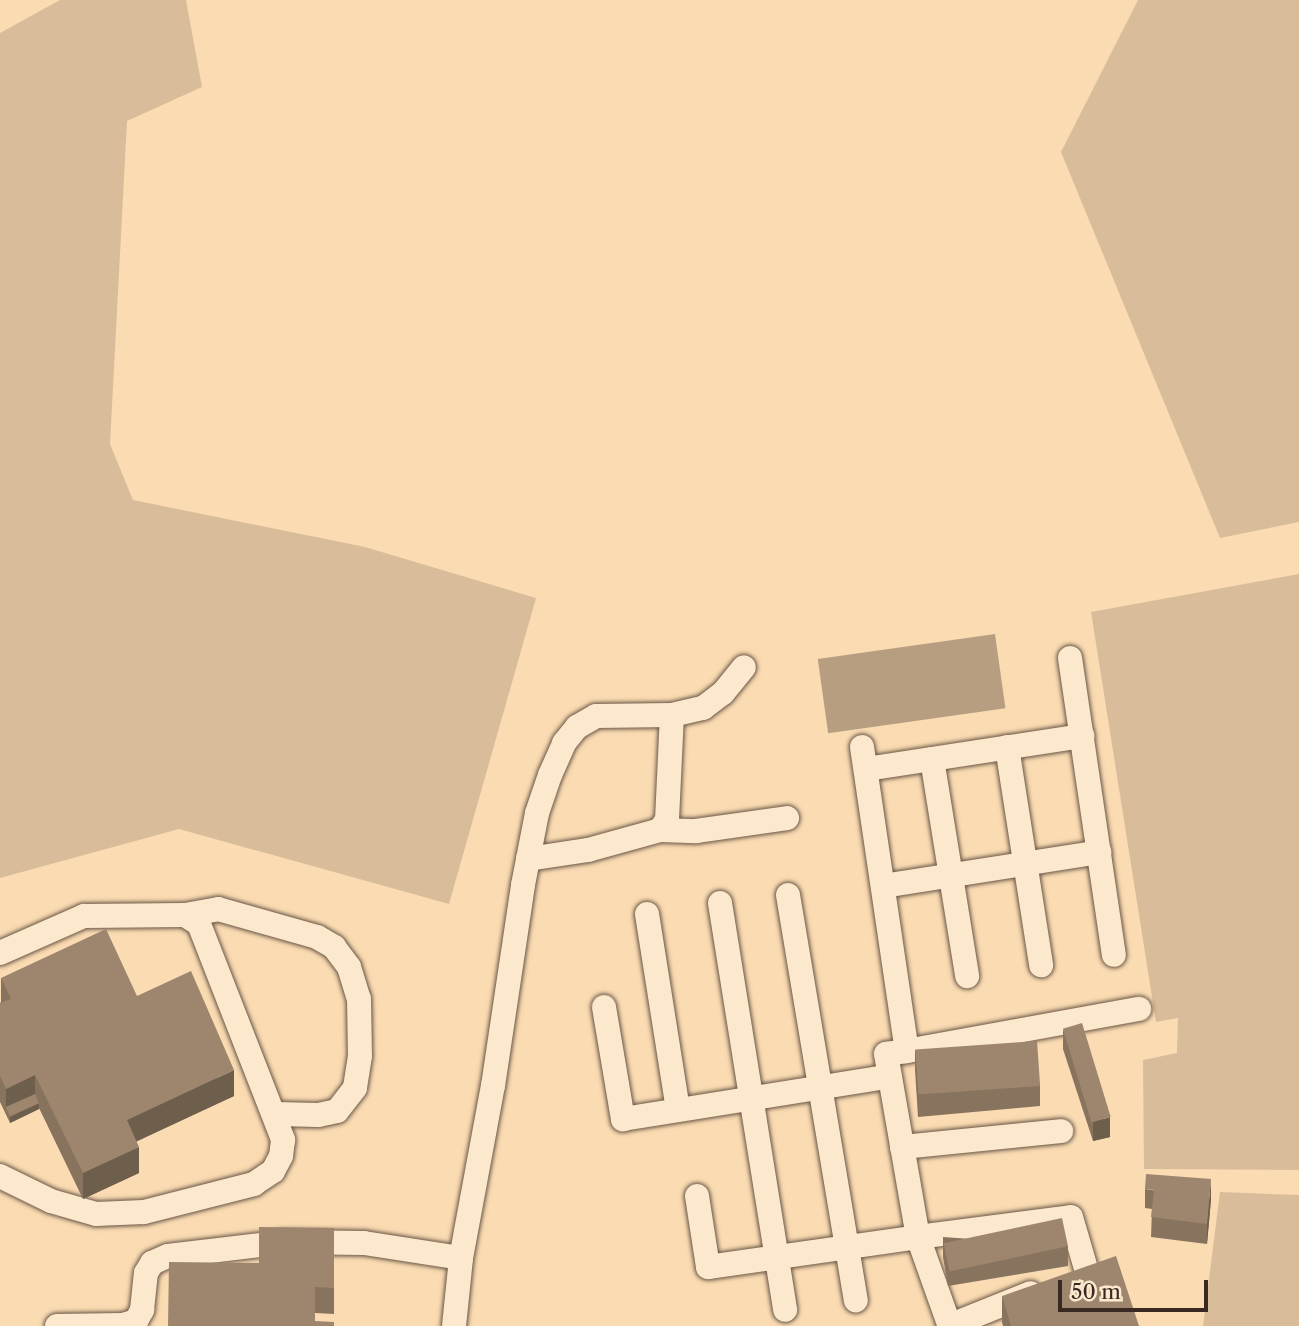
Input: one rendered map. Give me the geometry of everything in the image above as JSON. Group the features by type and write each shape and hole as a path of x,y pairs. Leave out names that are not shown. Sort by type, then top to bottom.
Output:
{"lane":[{"path":"1070,659 1114,955"},
{"path":"454,1326 461,1258 528,859 550,775 577,727 596,716 671,715 703,708 723,693 744,667"},
{"path":"660,830 667,820 671,715"},
{"path":"908,1051 864,758 932,759 1082,736"},
{"path":"1007,747 1041,965"},
{"path":"932,759 967,976"},
{"path":"528,859 588,850 660,830 696,831 787,818"},
{"path":"883,886 1099,852"},
{"path":"788,895 856,1300"},
{"path":"720,903 785,1310"},
{"path":"0,953 84,916 185,915 218,909 317,937 334,947 349,967 359,999 360,1056 355,1088 337,1111 277,1114"},
{"path":"647,914 678,1110"},
{"path":"0,1176 51,1201 96,1214 144,1212 218,1196 254,1184 273,1171 283,1140 277,1114 199,924 185,915"},
{"path":"604,1007 623,1119 890,1076"},
{"path":"1055,1285 949,1325 918,1237 886,1054 1139,1009"},
{"path":"902,1147 1061,1131"},
{"path":"697,1196 708,1267 776,1254 1071,1217 1089,1279"},
{"path":"57,1326 123,1325 136,1321 142,1310 146,1273 152,1263 168,1256 286,1242 364,1243 461,1258"}],"shaded area":[{"path":"60,0 186,0 202,87 127,121 110,444 133,500 365,547 536,598 449,904 179,829 0,878 0,33"},
{"path":"1138,0 1299,0 1299,522 1220,538 1061,152"},
{"path":"1299,574 1299,1170 1144,1169 1143,1060 1177,1053 1178,1018 1156,1022 1091,612"},
{"path":"995,634 1005,708 828,733 818,659"},
{"path":"1220,1192 1299,1195 1299,1326 1203,1326"}],"building":[{"path":"106,929 137,996 191,971 234,1070 127,1120 139,1147 83,1173 35,1075 6,1089 0,1076 0,1003 11,999 1,978"},
{"path":"1082,1023 1111,1117 1092,1123 1063,1029"},
{"path":"1037,1041 1040,1086 918,1094 915,1050"},
{"path":"35,1094 39,1103 10,1116 6,1107"},
{"path":"1146,1174 1211,1179 1207,1224 1151,1217 1154,1190 1145,1189"},
{"path":"1062,1218 1068,1246 950,1272 944,1243"},
{"path":"259,1227 334,1228 334,1288 315,1287 315,1321 334,1322 334,1326 168,1326 169,1262 259,1263"},
{"path":"1116,1256 1139,1326 1011,1326 1002,1296"}]}
